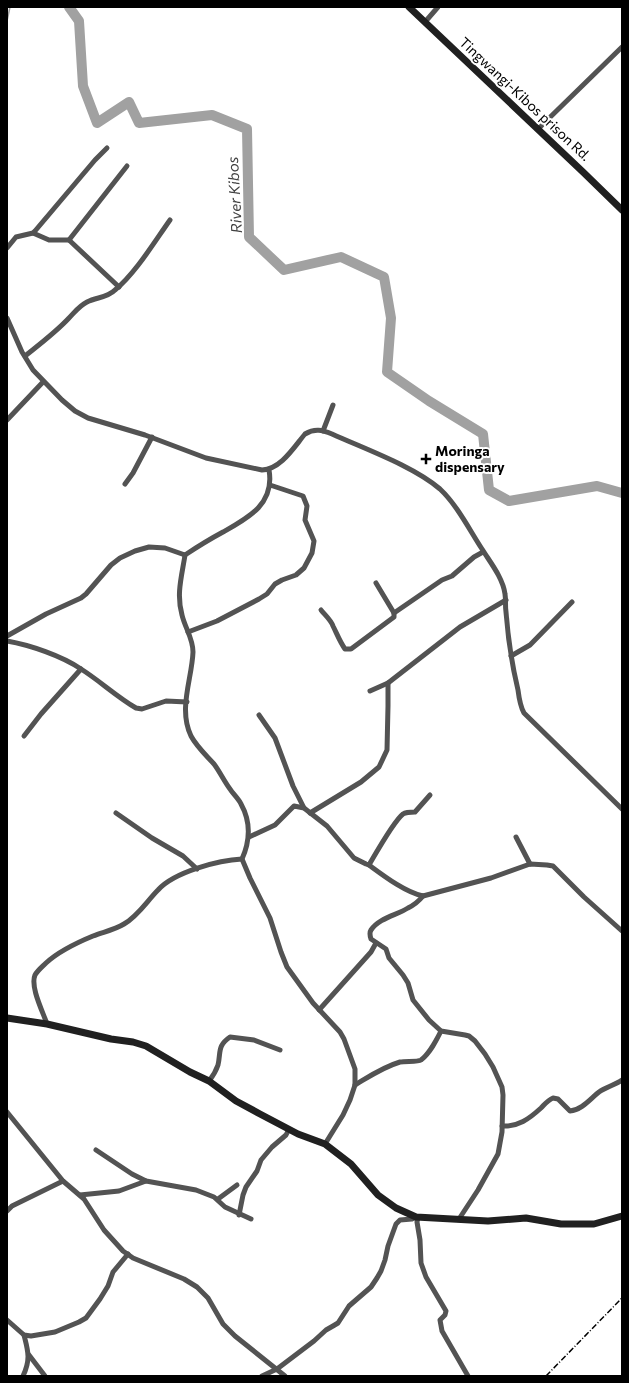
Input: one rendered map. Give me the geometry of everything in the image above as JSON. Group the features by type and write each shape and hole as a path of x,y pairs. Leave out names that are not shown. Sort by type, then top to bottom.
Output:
{"street":[{"name":"Tingwangi-Kibos prison Rd.","path":"409,7 622,210"},
{"path":"424,22 438,7"},
{"path":"538,129 622,48"},
{"path":"33,233 107,148"},
{"path":"69,240 127,166"},
{"path":"25,356 70,318 77,309 88,301 105,297 114,292 130,276 170,220"},
{"path":"7,248 19,235 33,233 49,240 69,240 119,287"},
{"path":"7,318 33,370 68,406 82,415 152,437 206,458 255,469 269,470 281,461 305,434 316,430 323,431 394,462 430,482 449,500 501,582 506,600 506,612 514,675 524,713 622,808"},
{"path":"7,420 43,382"},
{"path":"323,431 333,405"},
{"path":"125,484 133,473 152,437"},
{"path":"269,470 270,485 265,498 251,515 185,555 179,592 182,614 192,641 193,653 187,688 186,718 191,735 198,749 215,765 241,803 246,818 249,837 247,848 242,859 270,918 284,960 319,1010 337,1028 344,1040 355,1068 355,1085 350,1100 343,1115 325,1144"},
{"path":"188,632 217,621 263,597 275,584 300,573 309,561 314,541 305,520 307,506 304,496 270,485"},
{"path":"7,636 46,614 81,598 111,564 135,551 149,547 165,548 185,555"},
{"path":"394,613 442,580 452,576 474,557 483,552"},
{"path":"321,610 333,626 337,637 344,647 347,650 351,649 394,617 394,613 376,583"},
{"path":"370,691 388,683 460,627 506,600"},
{"path":"511,656 530,645 572,602"},
{"path":"7,642 15,643 55,656 81,669 136,708 142,709 166,701 187,702"},
{"path":"24,736 41,714 81,669"},
{"path":"310,813 361,782 375,771 380,764 387,750 388,683"},
{"path":"259,715 275,738 304,808 327,826 354,858 366,864 370,864 401,887 423,896"},
{"path":"370,864 390,830 401,816 405,813 415,812 430,796"},
{"path":"249,837 275,825 294,806 304,808"},
{"path":"116,814 152,838 183,856 197,869"},
{"path":"516,837 530,864"},
{"path":"47,1024 34,987 35,975 58,953 82,941 124,924 136,914 165,883 197,869 230,860 242,859"},
{"path":"458,1219 478,1190 498,1154 502,1126 502,1087 486,1054 469,1036 442,1031 428,1020 413,1000 408,983 390,958 386,949 371,940 371,930 381,922 407,908 423,896 491,878 530,864 553,866 622,931"},
{"path":"319,1010 371,952 376,943"},
{"path":"7,1018 47,1024 146,1046 209,1082 236,1101 298,1134 325,1144 351,1164 378,1195 396,1208 417,1217 488,1221 526,1218 561,1224 594,1224 622,1216"},
{"path":"355,1085 387,1066 409,1060 421,1060 442,1031"},
{"path":"209,1082 218,1065 219,1050 223,1043 230,1037 254,1040 280,1050"},
{"path":"502,1126 513,1126 529,1118 553,1098 558,1099 570,1111 575,1110 589,1101 600,1091 622,1080"},
{"path":"7,1112 63,1181 80,1195 89,1205 104,1230 114,1242 128,1254 155,1268 184,1279 197,1287 208,1298 223,1324 235,1336 285,1376"},
{"path":"239,1214 246,1187 257,1171 261,1160 272,1147 286,1135 289,1129"},
{"path":"96,1150 132,1174 146,1181 196,1190 218,1199 226,1208 251,1219"},
{"path":"7,1211 12,1206 63,1181"},
{"path":"80,1195 119,1191 146,1181"},
{"path":"218,1199 237,1185"},
{"path":"262,1376 277,1369 326,1330 338,1323 349,1306 371,1287 378,1278 396,1224 400,1220 417,1217"},
{"path":"417,1217 421,1263 426,1277 446,1311 445,1315 440,1320 442,1331 468,1376"},
{"path":"7,1320 24,1334 31,1336 55,1332 79,1322 86,1318 104,1293 113,1272 128,1254"},
{"path":"23,1376 28,1367 29,1355 24,1334"},
{"path":"29,1355 45,1376"}],"waterway":[{"path":"7,21 10,7"},
{"name":"River Kibos","path":"69,7 79,21 83,86 97,123 129,102 139,123 212,115 247,129 249,237 284,270 341,257 384,277 391,318 387,372 429,401 483,434 489,490 509,501 597,486 622,493"}],"railway":[{"path":"546,1376 622,1298"}],"place":[{"name":"Moringa dispensary","path":"426,459"}]}
